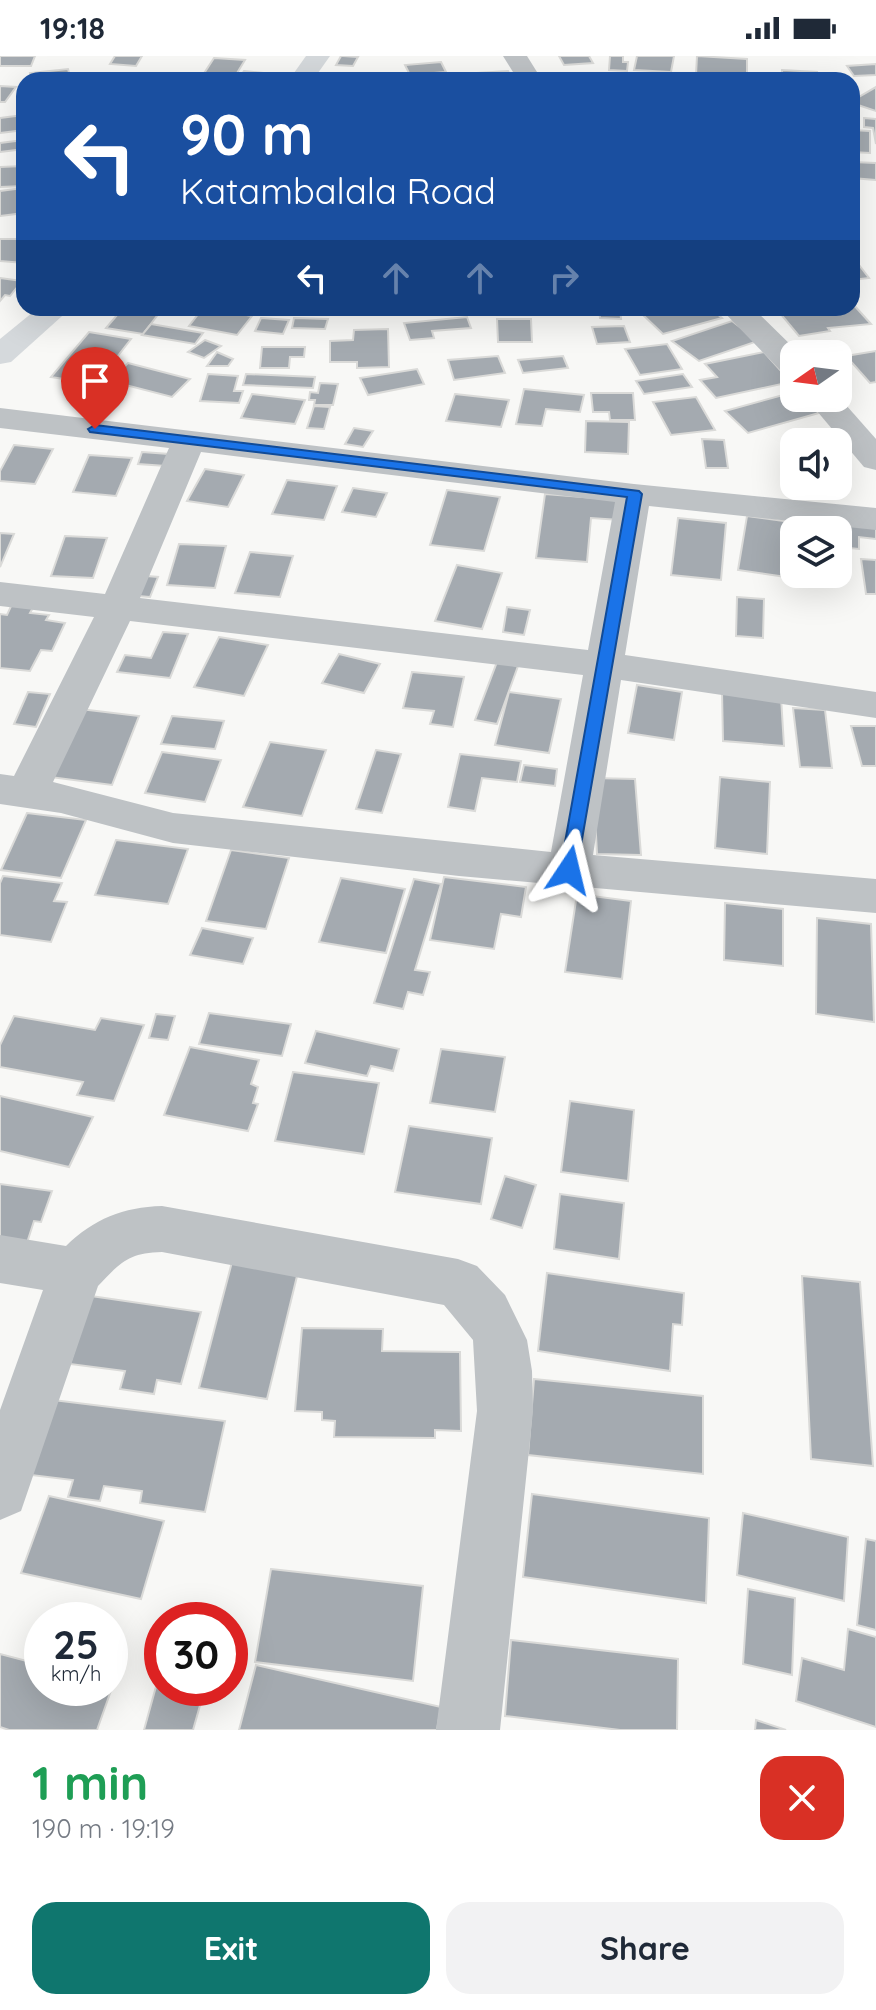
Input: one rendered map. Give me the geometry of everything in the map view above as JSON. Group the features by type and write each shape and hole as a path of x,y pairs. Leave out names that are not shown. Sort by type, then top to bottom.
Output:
{"main road":[{"path":"0,355 46,316"}],"street":[{"path":"744,316 780,350"},
{"path":"834,412 876,460"},
{"path":"0,418 634,494 876,519"},
{"path":"189,441 117,609 13,790 173,828 569,870 876,896"},
{"path":"569,870 634,494"},
{"path":"0,594 604,665 876,705"},
{"path":"0,1491 76,1272 104,1244 133,1230 162,1229 458,1283 484,1305 499,1331 505,1366 505,1411 468,1730"},
{"path":"0,1259 76,1272"}],"building":[{"path":"0,56 35,56 31,66 0,66"},
{"path":"115,56 142,56 136,66 110,64"},
{"path":"341,56 358,57 353,66 336,65"},
{"path":"559,56 589,56 593,63 564,65"},
{"path":"610,56 623,56 623,62 628,62 627,71 609,70"},
{"path":"637,56 674,56 671,72 634,70"},
{"path":"697,56 747,59 747,72 696,72"},
{"path":"214,58 245,60 238,72 205,72"},
{"path":"441,62 446,72 408,72 405,65"},
{"path":"876,64 876,75 860,76 860,72 851,72 847,66"},
{"path":"68,69 69,72 40,72"},
{"path":"0,86 16,87 5,102 0,102"},
{"path":"876,87 876,111 860,106 860,96"},
{"path":"16,116 16,131 0,133 0,118"},
{"path":"864,118 876,119 876,144 873,128 864,127"},
{"path":"860,130 870,131 870,153 860,152"},
{"path":"16,141 16,150 0,152 0,143"},
{"path":"860,162 876,163 876,180 860,179"},
{"path":"16,166 16,186 0,187 0,167"},
{"path":"16,189 16,214 0,216 0,191"},
{"path":"0,239 16,239 16,262 0,261"},
{"path":"860,266 869,278 860,279"},
{"path":"0,278 16,280 16,288 0,301"},
{"path":"860,312 871,324 828,328 830,331 799,336 782,316 860,316"},
{"path":"116,316 157,316 143,334 106,328"},
{"path":"197,316 252,316 237,335 189,326"},
{"path":"621,316 621,319 600,318"},
{"path":"644,316 722,318 663,334"},
{"path":"467,317 471,328 432,331 434,338 410,340 404,323"},
{"path":"261,318 289,320 283,334 255,331"},
{"path":"294,318 328,319 325,329 292,328"},
{"path":"497,319 531,319 532,342 498,342"},
{"path":"732,321 758,341 699,361 672,341"},
{"path":"151,324 203,333 195,344 142,335"},
{"path":"624,326 630,342 597,344 592,327"},
{"path":"388,329 389,367 357,368 357,362 330,362 330,341 353,340 354,330"},
{"path":"89,332 131,339 96,384 51,377"},
{"path":"205,340 221,346 204,358 188,352"},
{"path":"667,344 682,369 640,375 625,349"},
{"path":"262,347 305,347 304,357 290,357 289,368 260,368"},
{"path":"876,351 876,382 870,383 852,363 852,355"},
{"path":"217,352 233,359 228,366 207,366"},
{"path":"764,352 780,370 780,384 716,398 700,380 717,377 705,364"},
{"path":"498,356 505,373 454,380 448,360"},
{"path":"563,356 568,368 523,373 518,360"},
{"path":"128,363 190,379 172,397 110,381"},
{"path":"417,369 424,384 368,395 360,378"},
{"path":"208,374 238,376 234,391 243,391 239,403 200,401"},
{"path":"246,374 315,377 313,388 243,385"},
{"path":"683,374 692,387 644,394 636,381"},
{"path":"320,383 338,384 333,405 314,405 315,400 309,400 310,392 318,393"},
{"path":"524,389 584,395 580,412 546,409 542,426 516,424"},
{"path":"591,393 633,393 635,420 610,420 609,412 593,412"},
{"path":"252,394 305,400 295,424 241,418"},
{"path":"455,394 509,400 501,427 446,421"},
{"path":"780,396 780,412 819,413 748,433 725,411"},
{"path":"696,397 715,430 671,435 653,402"},
{"path":"314,406 330,407 324,429 307,428"},
{"path":"586,421 629,422 628,454 585,452"},
{"path":"354,428 373,431 363,447 345,444"},
{"path":"702,439 724,440 728,468 706,468"},
{"path":"14,445 53,449 35,484 0,481 0,471"},
{"path":"142,452 169,454 166,466 138,464"},
{"path":"89,455 132,458 116,496 73,492"},
{"path":"205,469 244,475 228,507 187,501"},
{"path":"287,480 337,486 324,520 272,514"},
{"path":"353,488 387,493 376,517 342,512"},
{"path":"447,490 500,497 484,551 430,545"},
{"path":"545,494 621,500 620,520 591,518 587,562 536,558"},
{"path":"747,516 780,520 780,576 738,570"},
{"path":"678,518 726,523 721,580 671,575"},
{"path":"852,525 876,528 876,539 859,537 859,549 852,548"},
{"path":"0,533 14,534 0,567"},
{"path":"65,536 107,538 93,578 51,576"},
{"path":"179,544 226,546 215,588 167,585"},
{"path":"250,552 293,556 280,597 235,593"},
{"path":"861,559 876,560 876,594 866,594"},
{"path":"457,565 502,573 482,629 435,621"},
{"path":"135,575 158,577 150,597 126,595"},
{"path":"737,597 764,599 763,638 736,636"},
{"path":"12,604 34,606 30,613 49,615 46,620 65,623 52,651 41,650 30,671 0,668 0,614 7,615"},
{"path":"507,607 530,610 524,635 503,632"},
{"path":"163,632 188,634 170,678 117,672 125,655 151,658"},
{"path":"219,637 268,645 244,696 194,687"},
{"path":"339,654 380,664 364,693 322,683"},
{"path":"497,662 518,666 497,724 475,720"},
{"path":"412,672 464,677 453,727 430,724 434,711 403,708"},
{"path":"637,685 682,692 674,740 628,733"},
{"path":"28,692 50,694 36,727 14,724"},
{"path":"509,692 561,699 549,753 495,745"},
{"path":"722,692 781,697 784,746 723,741"},
{"path":"793,708 825,710 832,768 800,767"},
{"path":"80,709 139,716 112,785 50,777"},
{"path":"172,716 224,721 215,749 161,744"},
{"path":"851,726 876,726 876,766 862,766"},
{"path":"270,742 326,750 302,816 243,807"},
{"path":"376,750 401,754 382,813 356,809"},
{"path":"162,752 221,760 205,802 145,793"},
{"path":"460,754 521,761 517,782 482,778 475,811 448,807"},
{"path":"524,765 557,769 555,786 520,782"},
{"path":"720,777 770,782 767,854 715,848"},
{"path":"593,778 635,779 641,855 597,854"},
{"path":"27,813 86,820 61,878 1,870"},
{"path":"116,840 188,849 168,904 95,895"},
{"path":"231,850 289,858 266,929 206,921"},
{"path":"3,876 62,883 54,901 67,902 51,942 0,935 0,883"},
{"path":"444,877 526,887 521,917 501,914 494,949 430,940"},
{"path":"341,878 405,889 386,953 319,942"},
{"path":"414,879 441,884 415,970 430,972 423,995 408,992 403,1009 374,1003"},
{"path":"577,894 631,901 622,979 565,972"},
{"path":"725,903 783,909 783,966 724,960"},
{"path":"817,918 871,924 874,1022 816,1014"},
{"path":"202,928 253,938 243,964 190,955"},
{"path":"209,1013 291,1024 282,1056 199,1044"},
{"path":"156,1014 175,1016 168,1040 149,1038"},
{"path":"14,1016 95,1030 101,1018 144,1025 114,1101 77,1095 83,1082 0,1067 0,1045"},
{"path":"316,1031 399,1049 393,1071 371,1066 367,1076 305,1063"},
{"path":"190,1047 259,1060 251,1084 258,1087 253,1103 258,1104 248,1131 164,1115"},
{"path":"441,1049 505,1057 495,1112 430,1103"},
{"path":"293,1072 379,1083 364,1154 275,1141"},
{"path":"0,1096 93,1117 69,1167 0,1151"},
{"path":"570,1101 634,1110 628,1181 561,1172"},
{"path":"409,1126 492,1138 481,1204 395,1192"},
{"path":"505,1176 536,1185 522,1228 491,1219"},
{"path":"0,1184 52,1191 41,1222 34,1221 25,1249 0,1246"},
{"path":"560,1194 624,1203 619,1259 554,1249"},
{"path":"232,1262 298,1272 267,1399 199,1388"},
{"path":"547,1273 684,1293 682,1325 673,1324 670,1371 538,1351"},
{"path":"802,1276 860,1282 873,1466 811,1459"},
{"path":"91,1296 201,1312 181,1384 157,1380 154,1394 120,1389 125,1371 70,1364"},
{"path":"302,1328 383,1329 382,1351 460,1352 461,1431 435,1430 435,1438 334,1437 335,1421 322,1420 322,1412 295,1411"},
{"path":"534,1379 703,1396 703,1474 528,1455"},
{"path":"53,1400 225,1421 205,1512 140,1503 142,1491 104,1486 100,1501 68,1497 73,1480 31,1475"},
{"path":"532,1494 709,1518 706,1603 523,1577"},
{"path":"49,1496 164,1521 141,1599 21,1573"},
{"path":"743,1513 848,1537 844,1601 737,1575"},
{"path":"866,1539 876,1541 876,1630 857,1625"},
{"path":"271,1569 423,1586 413,1681 255,1662"},
{"path":"748,1589 795,1598 792,1675 743,1664"},
{"path":"848,1629 876,1637 876,1727 796,1701 802,1658 844,1670"},
{"path":"511,1640 678,1659 677,1730 620,1730 505,1716"},
{"path":"0,1654 24,1660 24,1706 106,1706 97,1730 9,1730 0,1727"},
{"path":"256,1665 441,1707 437,1730 239,1730 245,1706 248,1706"},
{"path":"151,1706 200,1706 193,1730 144,1730"},
{"path":"756,1720 786,1730 755,1730"}],"route":[{"path":"95,429 634,494 569,870"}]}
